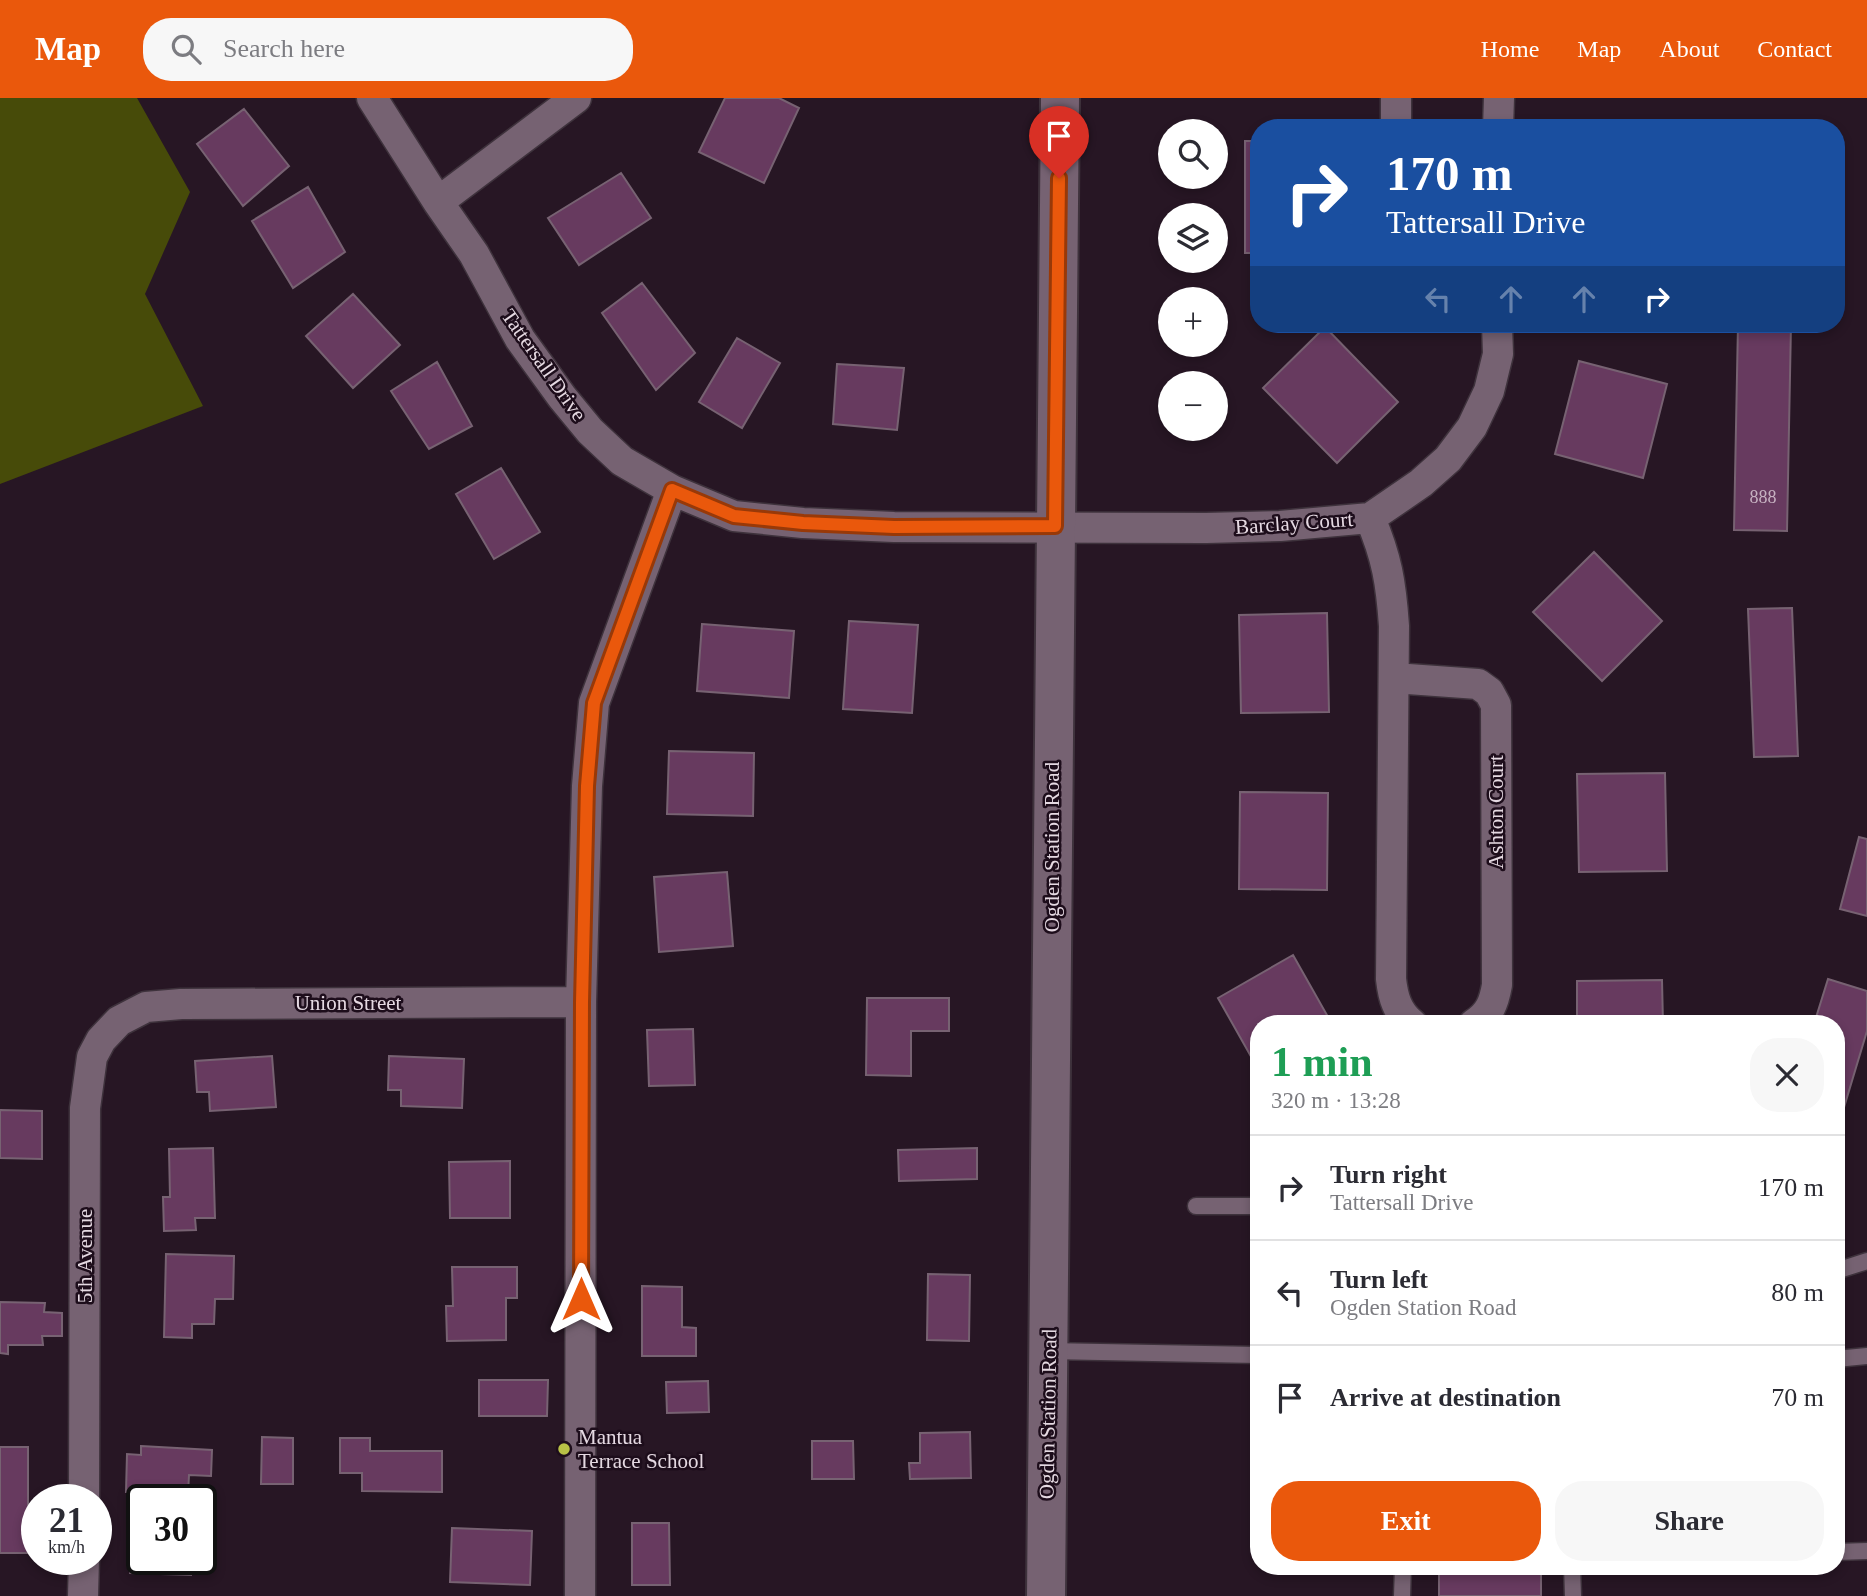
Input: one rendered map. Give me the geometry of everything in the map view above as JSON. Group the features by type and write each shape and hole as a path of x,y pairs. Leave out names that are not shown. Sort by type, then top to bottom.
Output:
{"street":[{"name":"Tattersall Drive","path":"372,98 474,254 520,339 590,431 622,461 672,490 734,516 803,523 894,527 1055,526"},
{"path":"438,202 576,98"},
{"name":"Ogden Station Road","path":"1046,1596 1060,98"},
{"path":"1396,98 1396,119"},
{"path":"1498,119 1499,98"},
{"name":"Barclay Court","path":"1055,526 1206,528 1280,526 1370,518 1421,483 1448,459 1472,427 1489,391 1498,354 1497,333"},
{"path":"580,1596 582,1002 587,786 594,703 672,490"},
{"path":"1370,518 1384,552 1391,589 1394,678 1391,979 1393,995 1404,1015"},
{"name":"Ashton Court","path":"1394,678 1478,684 1489,692 1496,705 1497,985 1494,1003 1485,1015"},
{"name":"Union Street","path":"119,1021 146,1007 181,1004 582,1002"},
{"name":"5th Avenue","path":"84,1484 85,1108 92,1057 101,1040 119,1021"},
{"path":"83,1575 83,1596"}],"lane":[{"path":"1196,1206 1250,1206"},
{"path":"1845,1267 1867,1261"},
{"path":"1048,1351 1250,1355"},
{"path":"1845,1358 1867,1356"},
{"path":"1845,1552 1867,1551"},
{"path":"1402,1596 1403,1575"},
{"path":"1572,1575 1573,1596"}],"shaded area":[{"path":"0,98 137,98 190,192 145,294 203,406 0,484"}],"building":[{"path":"725,98 779,98 799,108 764,183 699,152"},
{"path":"244,109 289,166 243,206 197,144"},
{"path":"1245,141 1250,141 1250,253 1245,253"},
{"path":"621,173 651,218 579,265 548,218"},
{"path":"308,187 345,252 293,288 252,221"},
{"path":"642,283 695,353 656,390 602,313"},
{"path":"353,294 400,345 353,388 306,336"},
{"path":"1319,333 1331,333 1398,402 1337,463 1263,388"},
{"path":"1738,333 1791,333 1787,531 1734,530"},
{"path":"737,338 780,363 742,428 699,402"},
{"path":"1579,361 1667,384 1643,478 1555,454"},
{"path":"437,362 472,426 429,449 391,391"},
{"path":"837,364 904,368 897,430 833,424"},
{"path":"501,468 540,532 494,559 456,494"},
{"path":"1594,552 1662,621 1602,681 1533,612"},
{"path":"1792,608 1798,756 1754,757 1748,609"},
{"path":"1327,613 1329,712 1241,713 1239,615"},
{"path":"849,621 918,625 912,713 843,709"},
{"path":"702,624 794,631 789,698 697,691"},
{"path":"669,751 754,753 753,816 667,814"},
{"path":"1665,773 1667,871 1579,872 1577,774"},
{"path":"1240,792 1328,793 1327,890 1239,889"},
{"path":"1859,837 1867,839 1867,916 1840,909"},
{"path":"727,872 733,946 659,952 654,877"},
{"path":"1293,955 1327,1015 1250,1015 1250,1055 1218,998"},
{"path":"1828,979 1867,991 1867,1031 1845,1104 1845,1015 1817,1015"},
{"path":"1662,980 1663,1015 1577,1015 1577,981"},
{"path":"867,998 949,998 949,1031 911,1031 911,1076 866,1075"},
{"path":"693,1029 695,1085 649,1086 647,1030"},
{"path":"272,1056 276,1107 210,1111 209,1092 197,1092 195,1061"},
{"path":"389,1056 464,1059 462,1108 401,1106 401,1090 388,1090"},
{"path":"0,1110 42,1111 42,1159 0,1158"},
{"path":"213,1148 215,1218 195,1218 196,1230 164,1231 163,1197 170,1197 169,1149"},
{"path":"977,1148 977,1179 899,1181 898,1150"},
{"path":"510,1161 510,1218 450,1218 449,1162"},
{"path":"166,1254 234,1256 233,1299 215,1299 214,1324 192,1324 192,1338 164,1337"},
{"path":"452,1267 517,1267 517,1298 506,1298 506,1340 447,1341 446,1306 453,1306"},
{"path":"928,1274 970,1275 969,1341 927,1340"},
{"path":"642,1286 682,1287 682,1327 696,1328 696,1356 642,1356"},
{"path":"0,1302 45,1303 44,1312 62,1313 62,1336 42,1336 43,1345 8,1345 8,1354 0,1353"},
{"path":"479,1380 548,1380 547,1416 479,1416"},
{"path":"708,1381 709,1412 667,1413 666,1382"},
{"path":"970,1432 971,1478 910,1479 909,1463 920,1463 920,1433"},
{"path":"262,1437 293,1438 293,1484 261,1484"},
{"path":"340,1438 370,1438 370,1451 442,1451 442,1492 362,1491 362,1473 340,1473"},
{"path":"812,1441 853,1441 854,1479 812,1479"},
{"path":"141,1446 212,1450 211,1476 189,1475 189,1484 126,1484 127,1454 141,1455"},
{"path":"0,1447 28,1447 28,1484 21,1484 21,1553 0,1553"},
{"path":"632,1523 669,1523 670,1585 632,1585"},
{"path":"452,1528 532,1531 530,1585 450,1582"},
{"path":"1439,1575 1541,1575 1541,1596 1439,1596"}],"place":[{"name":"Mantua Terrace School","path":"564,1449"}],"route":[{"path":"581,1299 582,1002 587,786 594,703 672,490 734,516 803,523 894,527 1055,526 1059,178"}]}
